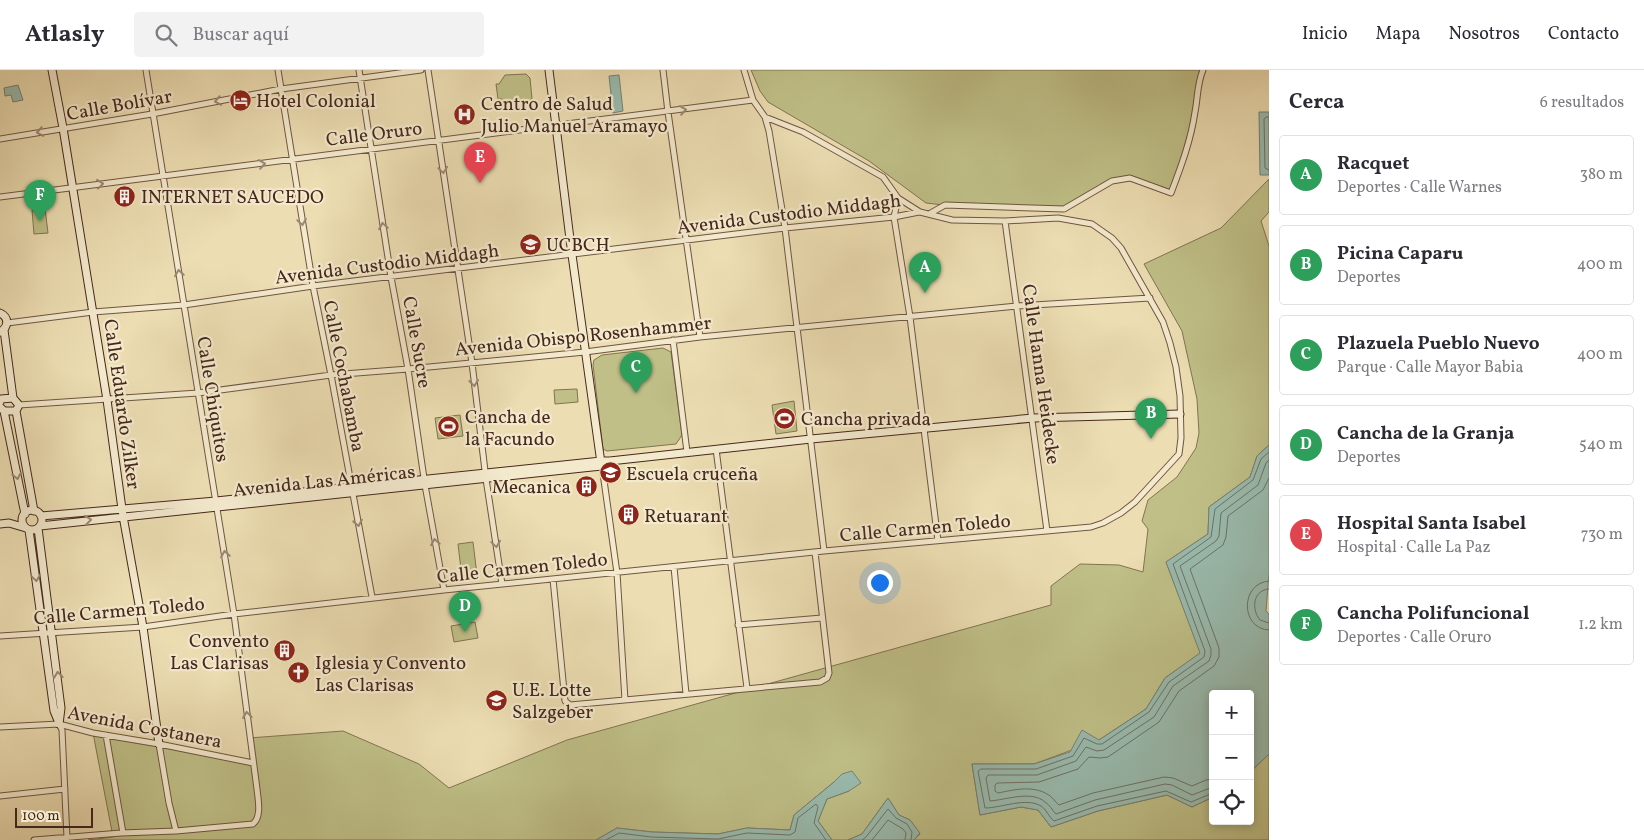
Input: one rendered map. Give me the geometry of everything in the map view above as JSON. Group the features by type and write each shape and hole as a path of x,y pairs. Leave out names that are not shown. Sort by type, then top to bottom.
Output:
{"street":[{"name":"Calle Eduardo Zilker","path":"52,70 107,400 122,513 143,627 159,744"},
{"name":"Calle Chiquitos","path":"146,70 234,614 259,813 257,820 253,824 176,831"},
{"name":"Calle Cochabamba","path":"278,70 313,286 372,597"},
{"name":"Calle Sucre","path":"359,70 391,277 444,590"},
{"name":"Calle Bolívar","path":"0,139 152,114 281,89 421,70"},
{"path":"428,70 472,362 502,584"},
{"path":"549,70 585,352 617,573 625,700"},
{"path":"664,70 668,112 688,241 700,337"},
{"path":"744,70 753,100 765,117 769,131 785,228 812,438 824,550"},
{"path":"929,214 945,205 1064,209 1112,181 1130,178 1171,193 1182,164 1203,70"},
{"name":"Calle Oruro","path":"0,197 438,140 556,127 753,100"},
{"path":"765,117 803,132 883,177 898,198 920,212"},
{"path":"898,198 894,217 910,317 938,541"},
{"name":"Calle Carmen Toledo","path":"0,636 143,627 372,597 824,550 1091,527 1121,512 1135,502 1179,454 1181,438 1180,396 1176,367 1163,322 1121,248 1112,238 1092,224 1058,218 1005,221 952,220 920,212"},
{"name":"Avenida Custodio Middagh","path":"7,322 184,304 313,286 457,270 785,228 894,217 920,212"},
{"name":"Calle Hanna Heidecke","path":"1005,221 1047,531"},
{"name":"Avenida Obispo Rosenhammer","path":"17,408 198,393 331,375 585,352 700,337 1018,306 1150,298"},
{"path":"0,305 1,313 6,317 7,322 2,331 34,511 40,516 39,527 61,708 59,724"},
{"path":"673,340 687,452"},
{"path":"1,402 13,398"},
{"path":"1,402 17,408"},
{"path":"1,402 24,515 22,521 27,529 54,710 62,730 67,838"},
{"name":"Avenida Las Américas","path":"40,516 122,513 217,504 486,476 812,438 1033,418 1180,414"},
{"path":"716,449 747,688"},
{"path":"0,524 9,523 29,511 34,511"},
{"name":"Avenida Las Américas","path":"39,527 122,513"},
{"path":"9,523 27,529 39,527"},
{"path":"552,579 565,700 567,704 820,682 827,678 829,673 814,552"},
{"path":"674,567 686,694"},
{"path":"738,625 822,618"},
{"name":"Avenida Costanera","path":"0,727 59,724 106,735 254,763"},
{"path":"106,735 122,833"},
{"path":"34,840 176,831 169,803 159,744"},
{"path":"0,796 65,789"}],"green space":[{"path":"751,70 1203,70 1195,111 1171,193 1130,179 1112,181 1064,209 961,207 926,203 869,161 768,102 760,91"},
{"path":"526,74 530,78 532,99 526,103 507,103 502,99 498,99 496,84 499,84 505,75"},
{"path":"1269,179 1269,212 1261,221 1269,246 1269,445 1257,456 1250,477 1209,507 1208,534 1166,562 1201,653 1165,678 1146,709 1099,740 1034,764 972,764 980,815 1021,807 1038,810 1051,827 1098,811 1167,795 1192,807 1209,799 1209,825 1254,825 1254,768 1269,754 1269,840 914,840 920,834 910,820 899,815 888,798 862,834 848,840 832,840 818,821 827,799 849,791 842,774 794,815 790,830 747,828 718,834 652,832 617,828 596,840 88,840 113,837 93,733 253,763 249,738 343,731 419,764 449,788 567,740 1051,605 1051,586 1080,564 1119,565 1143,572 1148,529 1142,521 1148,500 1177,477 1196,448 1199,433 1197,399 1182,331 1144,264 1221,228"},
{"path":"45,208 48,233 34,234 32,210"},
{"path":"663,348 671,352 682,435 676,444 607,451 603,449 594,360 602,355"},
{"path":"577,389 578,402 555,404 554,390"},
{"name":"Cancha privada","path":"794,401 797,431 776,434 772,405"},
{"name":"Cancha de la Facundo","path":"460,415 463,436 438,439 435,418"},
{"path":"473,542 477,575 462,578 458,544"},
{"path":"475,622 478,638 454,642 451,626"}],"water":[{"path":"619,75 623,111 613,113 609,76"},
{"path":"18,85 23,100 13,102 11,95 5,96 4,88"},
{"path":"1259,112 1269,112 1269,175 1260,175"},
{"path":"1269,445 1269,573 1266,611 1269,614 1269,754 1254,768 1254,690 1209,690 1209,799 1192,807 1167,795 1098,811 1051,827 1038,810 1021,807 980,815 972,764 1034,764 1070,752 1082,730 1099,740 1146,709 1165,678 1200,653 1166,562 1208,534 1209,507 1250,477 1257,456"},
{"path":"852,771 861,783 849,791 827,799 818,821 832,840 596,840 617,828 652,832 718,834 747,828 790,830 794,815 842,774"},
{"path":"888,798 899,815 910,820 920,833 914,840 848,840 862,834"}],"place":[{"name":"Hotel Colonial","path":"240,100"},
{"name":"Centro de Salud Julio Manuel Aramayo","path":"465,114"},
{"name":"Hospital Santa Isabel","path":"480,183"},
{"name":"INTERNET SAUCEDO","path":"125,196"},
{"name":"Cancha Polifuncional","path":"40,221"},
{"name":"UCBCH","path":"530,244"},
{"name":"Racquet","path":"925,293"},
{"name":"Plazuela Pueblo Nuevo","path":"636,393"},
{"name":"Cancha privada","path":"785,418"},
{"name":"Cancha de la Facundo","path":"449,427"},
{"name":"Picina Caparu","path":"1151,439"},
{"name":"Escuela cruceña","path":"610,473"},
{"name":"Mecanica","path":"587,486"},
{"name":"Retuarant","path":"628,515"},
{"name":"Cancha de la Granja","path":"465,632"},
{"name":"Convento Las Clarisas","path":"285,651"},
{"name":"Iglesia y Convento Las Clarisas","path":"299,673"},
{"name":"U.E. Lotte Salzgeber","path":"496,700"}]}
